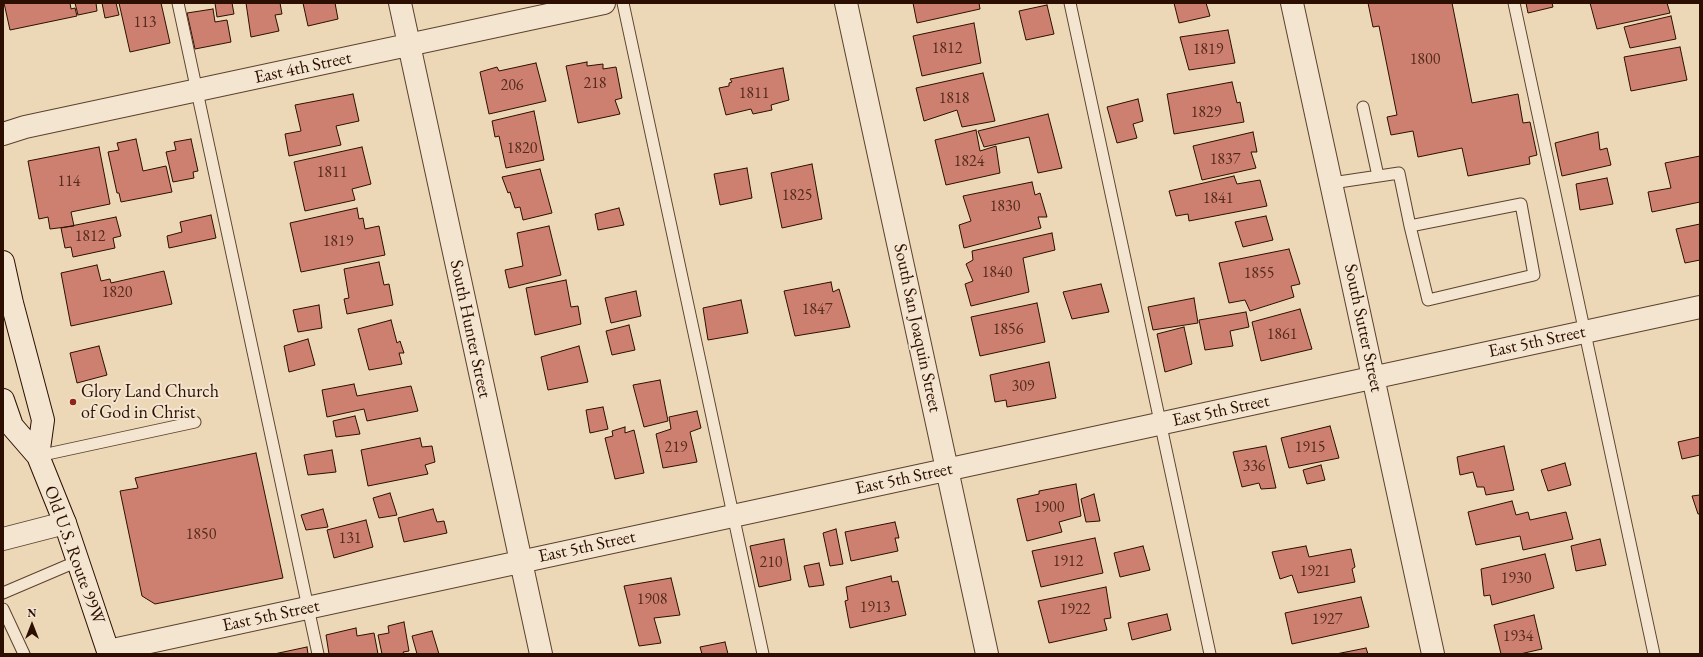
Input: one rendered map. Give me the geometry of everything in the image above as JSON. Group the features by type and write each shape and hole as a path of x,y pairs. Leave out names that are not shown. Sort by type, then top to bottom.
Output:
{"street":[{"name":"South Hunter Street","path":"400,3 541,654"},
{"name":"East 4th Street","path":"3,134 25,127 604,3"},
{"name":"South San Joaquin Street","path":"846,3 987,654"},
{"name":"South Sutter Street","path":"1292,3 1433,654"},
{"name":"Old U.S. Route 99W","path":"3,262 12,303 43,420 38,456"},
{"name":"East 5th Street","path":"106,653 1700,307"},
{"name":"Old U.S. Route 99W","path":"3,400 12,426 38,456 78,561 106,653"},
{"path":"3,539 64,523"}],"lane":[{"path":"178,3 198,90 318,654"},
{"path":"623,3 763,654"},
{"path":"1070,3 1210,654"},
{"path":"1514,3 1654,654"},
{"path":"1363,107 1378,176"},
{"path":"1332,183 1399,173 1410,226 1428,300 1534,275 1521,204 1410,226"},
{"path":"38,456 194,422"},
{"path":"3,594 78,561"},
{"path":"3,609 24,654"}],"building":[{"path":"4,3 70,3 71,9 75,8 77,16 10,30"},
{"path":"75,3 96,3 97,11 78,15"},
{"path":"102,3 116,3 119,15 105,18"},
{"path":"119,3 161,3 170,43 130,52"},
{"path":"215,3 232,3 234,14 217,17"},
{"path":"246,3 280,3 282,14 275,15 279,31 251,37"},
{"path":"303,3 335,3 338,19 308,26"},
{"path":"913,3 979,3 980,9 917,23"},
{"path":"1174,3 1206,3 1210,16 1179,23"},
{"path":"1368,3 1452,3 1472,103 1518,94 1523,123 1530,122 1537,155 1529,157 1530,164 1468,176 1462,148 1418,157 1413,131 1391,135 1387,117 1397,115 1379,26 1373,27"},
{"path":"1526,3 1552,3 1553,7 1528,13"},
{"path":"1590,3 1667,3 1670,13 1597,29"},
{"path":"1047,5 1054,34 1026,40 1019,11"},
{"path":"213,9 215,22 227,20 231,42 195,49 187,13"},
{"path":"1671,16 1676,39 1630,48 1624,27"},
{"path":"974,23 981,63 922,76 913,36"},
{"path":"1228,30 1235,63 1189,70 1180,37"},
{"path":"1680,47 1687,80 1631,91 1624,57"},
{"path":"587,62 587,66 603,64 603,69 616,67 622,98 615,100 620,114 578,123 566,66"},
{"path":"536,63 546,101 489,114 480,72 497,67 499,71"},
{"path":"783,68 789,100 771,105 772,110 753,114 751,109 726,115 719,88 729,86 729,83 732,82 730,79"},
{"path":"983,73 995,121 962,127 957,110 924,121 916,88"},
{"path":"1232,82 1237,103 1240,102 1244,122 1174,134 1167,94"},
{"path":"353,94 359,121 336,126 341,145 289,156 285,134 301,131 295,105"},
{"path":"1138,99 1143,121 1133,124 1137,138 1117,143 1107,107"},
{"path":"534,111 544,160 506,168 499,136 495,137 492,121"},
{"path":"1048,114 1062,168 1038,173 1029,137 984,147 978,131"},
{"path":"976,130 980,151 996,146 1000,173 946,185 935,140"},
{"path":"1253,132 1257,152 1251,152 1256,168 1202,180 1193,146"},
{"path":"1598,132 1600,150 1607,148 1611,165 1562,176 1555,143"},
{"path":"136,139 143,171 166,166 172,192 121,202 119,193 117,193 108,152 119,150 117,143"},
{"path":"191,139 198,171 193,172 194,178 173,182 166,152 176,150 174,142"},
{"path":"99,147 110,204 71,212 74,226 50,229 48,217 39,219 28,161"},
{"path":"362,147 371,184 352,189 355,200 305,211 294,162"},
{"path":"1700,156 1700,202 1652,212 1648,192 1671,188 1665,163"},
{"path":"812,164 822,219 782,228 771,173"},
{"path":"747,168 752,198 720,205 714,174"},
{"path":"540,169 552,213 523,220 520,207 515,208 510,192 508,193 502,177"},
{"path":"1234,176 1237,184 1260,180 1267,206 1189,221 1188,214 1176,216 1169,191"},
{"path":"1607,178 1613,204 1580,210 1576,184"},
{"path":"1032,182 1035,195 1040,193 1047,217 1038,217 1041,228 964,248 959,225 971,221 963,196"},
{"path":"357,208 359,219 363,218 365,229 379,226 385,255 301,272 290,223"},
{"path":"619,208 624,225 598,230 595,214"},
{"path":"211,215 216,238 169,248 167,236 182,232 180,222"},
{"path":"1266,216 1273,240 1243,247 1235,222"},
{"path":"116,217 121,236 113,238 115,248 73,257 71,247 65,248 61,228"},
{"path":"1700,224 1700,260 1685,263 1676,229"},
{"path":"549,226 561,275 509,288 505,270 523,266 517,233"},
{"path":"1052,233 1055,250 1023,258 1029,292 971,306 965,284 973,281 966,264 973,260 972,251"},
{"path":"1289,249 1300,284 1291,286 1294,297 1250,311 1245,300 1229,303 1219,263"},
{"path":"379,262 384,285 389,284 393,305 347,314 344,299 349,298 344,269"},
{"path":"97,265 101,281 110,279 111,283 164,271 172,304 71,326 61,273"},
{"path":"566,280 571,307 578,306 581,324 535,335 526,288"},
{"path":"831,282 833,292 839,289 850,327 795,336 784,291"},
{"path":"1101,284 1109,312 1072,319 1063,292"},
{"path":"636,291 641,316 611,323 605,298"},
{"path":"1194,298 1198,323 1153,330 1148,307"},
{"path":"741,300 748,333 708,340 703,308"},
{"path":"1037,303 1045,342 980,356 971,317"},
{"path":"319,305 322,328 298,332 293,310"},
{"path":"1300,309 1312,349 1261,361 1252,322"},
{"path":"1246,312 1249,327 1230,331 1233,346 1205,350 1199,320"},
{"path":"391,320 397,343 400,341 404,353 399,353 402,364 369,370 358,329"},
{"path":"629,325 635,350 612,355 606,331"},
{"path":"1184,327 1192,364 1165,372 1157,334"},
{"path":"308,339 315,365 289,372 284,346"},
{"path":"99,346 107,375 77,383 70,353"},
{"path":"579,346 588,382 548,390 541,357"},
{"path":"1049,362 1056,398 1007,407 1006,400 995,402 990,375"},
{"path":"660,380 668,421 644,427 633,385"},
{"path":"354,384 357,396 411,386 418,411 367,421 364,409 327,417 322,390"},
{"path":"603,407 608,429 590,433 586,410"},
{"path":"697,411 701,428 690,432 697,462 663,468 656,434 671,429 669,417"},
{"path":"355,416 360,434 336,437 333,421"},
{"path":"1330,426 1339,458 1289,468 1281,438"},
{"path":"625,427 625,433 634,430 644,473 615,479 605,438 613,436 612,431"},
{"path":"1700,437 1700,455 1682,459 1678,442"},
{"path":"420,438 422,447 432,446 435,462 425,465 428,474 368,486 361,450"},
{"path":"1266,446 1276,488 1261,489 1259,483 1242,487 1233,452"},
{"path":"1504,446 1514,490 1486,495 1484,487 1477,487 1473,472 1460,475 1457,457"},
{"path":"332,450 336,472 308,475 304,455"},
{"path":"256,453 283,578 155,604 142,596 120,491 138,488 135,478"},
{"path":"1565,463 1571,485 1548,491 1541,470"},
{"path":"1321,465 1325,480 1307,484 1303,470"},
{"path":"1076,484 1081,516 1059,522 1062,532 1027,541 1017,499 1039,494 1039,491"},
{"path":"390,493 397,515 379,518 373,498"},
{"path":"1094,494 1100,521 1086,522 1081,499"},
{"path":"1700,495 1700,514 1698,514 1692,496"},
{"path":"1512,501 1516,515 1528,512 1530,520 1566,512 1573,539 1523,550 1520,536 1476,545 1468,512"},
{"path":"323,509 328,527 306,530 301,515"},
{"path":"433,509 437,522 444,521 447,533 404,542 398,518"},
{"path":"366,520 373,547 334,558 327,530"},
{"path":"895,522 899,538 895,538 898,551 851,561 845,532"},
{"path":"836,529 843,564 830,566 823,533"},
{"path":"1095,538 1103,573 1041,587 1032,551"},
{"path":"784,539 791,580 759,587 750,546"},
{"path":"1600,539 1606,565 1576,571 1571,546"},
{"path":"1143,546 1150,570 1120,577 1114,553"},
{"path":"1306,546 1309,557 1351,549 1355,567 1352,569 1355,582 1298,593 1292,575 1280,579 1272,552"},
{"path":"1545,554 1554,588 1492,605 1490,595 1484,596 1481,569"},
{"path":"819,563 824,585 809,587 804,566"},
{"path":"891,576 892,582 898,581 906,615 850,628 845,601 848,600 846,587"},
{"path":"671,578 680,615 654,618 661,643 639,646 624,586"},
{"path":"1106,587 1111,618 1104,619 1107,630 1049,643 1038,601"},
{"path":"1361,597 1369,627 1292,644 1285,613"},
{"path":"1167,614 1171,630 1132,640 1128,623"},
{"path":"1534,615 1542,649 1520,654 1501,654 1494,625"},
{"path":"404,622 409,651 403,652 404,654 382,654 378,635 389,633 388,626"},
{"path":"356,628 357,636 374,633 378,654 329,654 326,635"},
{"path":"432,631 439,654 417,654 412,636"},
{"path":"725,642 728,654 702,654 700,647"},
{"path":"307,647 308,654 274,654"},
{"path":"1366,648 1368,654 1336,654"}],"place":[{"name":"Glory Land Church of God in Christ","path":"73,402"}]}
